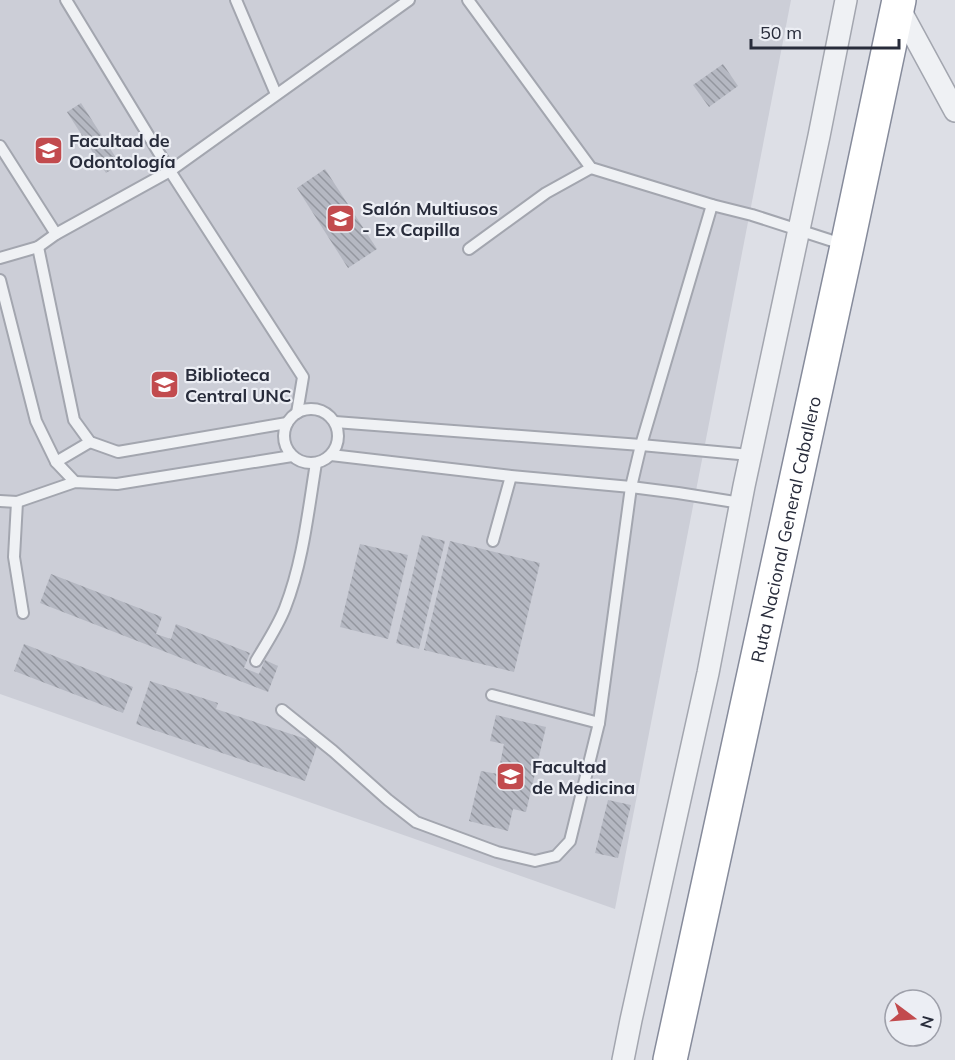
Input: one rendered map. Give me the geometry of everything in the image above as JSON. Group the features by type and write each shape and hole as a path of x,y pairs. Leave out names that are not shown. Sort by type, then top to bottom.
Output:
{"highway":[{"name":"Ruta Nacional General Caballero","path":"670,1060 898,3"}],"street":[{"path":"623,1060 708,673 750,455 846,0"},
{"path":"898,3 955,111"}],"lane":[{"path":"66,0 170,171 303,377 297,412"},
{"path":"236,0 276,94"},
{"path":"0,258 38,247 56,234 170,171 409,0"},
{"path":"468,0 591,168 752,215 847,246"},
{"path":"0,146 56,234"},
{"path":"470,249 546,193 591,168"},
{"path":"282,710 416,822 497,852 535,861 556,856 570,841 599,723 631,488 641,445 712,205"},
{"path":"38,247 74,420 90,442 118,452 286,423 297,412 310,408 324,412 335,422 339,435 332,455 316,463 306,463 292,456 284,437 286,423"},
{"path":"0,280 36,422 56,462 75,482"},
{"path":"335,422 750,455"},
{"path":"56,462 90,442"},
{"path":"332,455 678,493 741,503"},
{"path":"0,501 17,502 75,482 117,484 292,456"},
{"path":"256,661 284,611 294,582 316,463"},
{"path":"493,541 511,476"},
{"path":"17,502 14,556 23,613"},
{"path":"492,694 599,723"}],"shaded area":[{"path":"0,0 791,0 615,909 0,694"}],"building":[{"path":"723,64 738,86 709,107 693,85"},
{"path":"81,103 120,164 106,173 67,112"},
{"name":"Salón Multiusos - Ex Capilla","path":"325,169 377,249 348,268 297,188"},
{"path":"422,535 445,541 419,649 396,643"},
{"path":"450,541 540,563 514,672 424,650"},
{"path":"360,544 408,555 388,639 340,627"},
{"path":"51,574 162,617 156,634 171,639 176,624 250,653 244,668 259,674 265,660 278,666 268,692 40,603"},
{"path":"24,644 133,687 123,713 14,671"},
{"path":"150,681 218,703 216,709 318,743 305,781 136,724"},
{"path":"496,715 546,727 526,812 513,809 508,831 469,821 481,771 498,774 504,744 490,741"},
{"path":"608,800 631,805 618,858 595,853"}],"place":[{"name":"Facultad de Odontología","path":"48,150"},
{"name":"Salón Multiusos - Ex Capilla","path":"341,218"},
{"name":"Biblioteca Central UNC","path":"164,384"},
{"name":"Facultad de Medicina","path":"511,776"}]}
